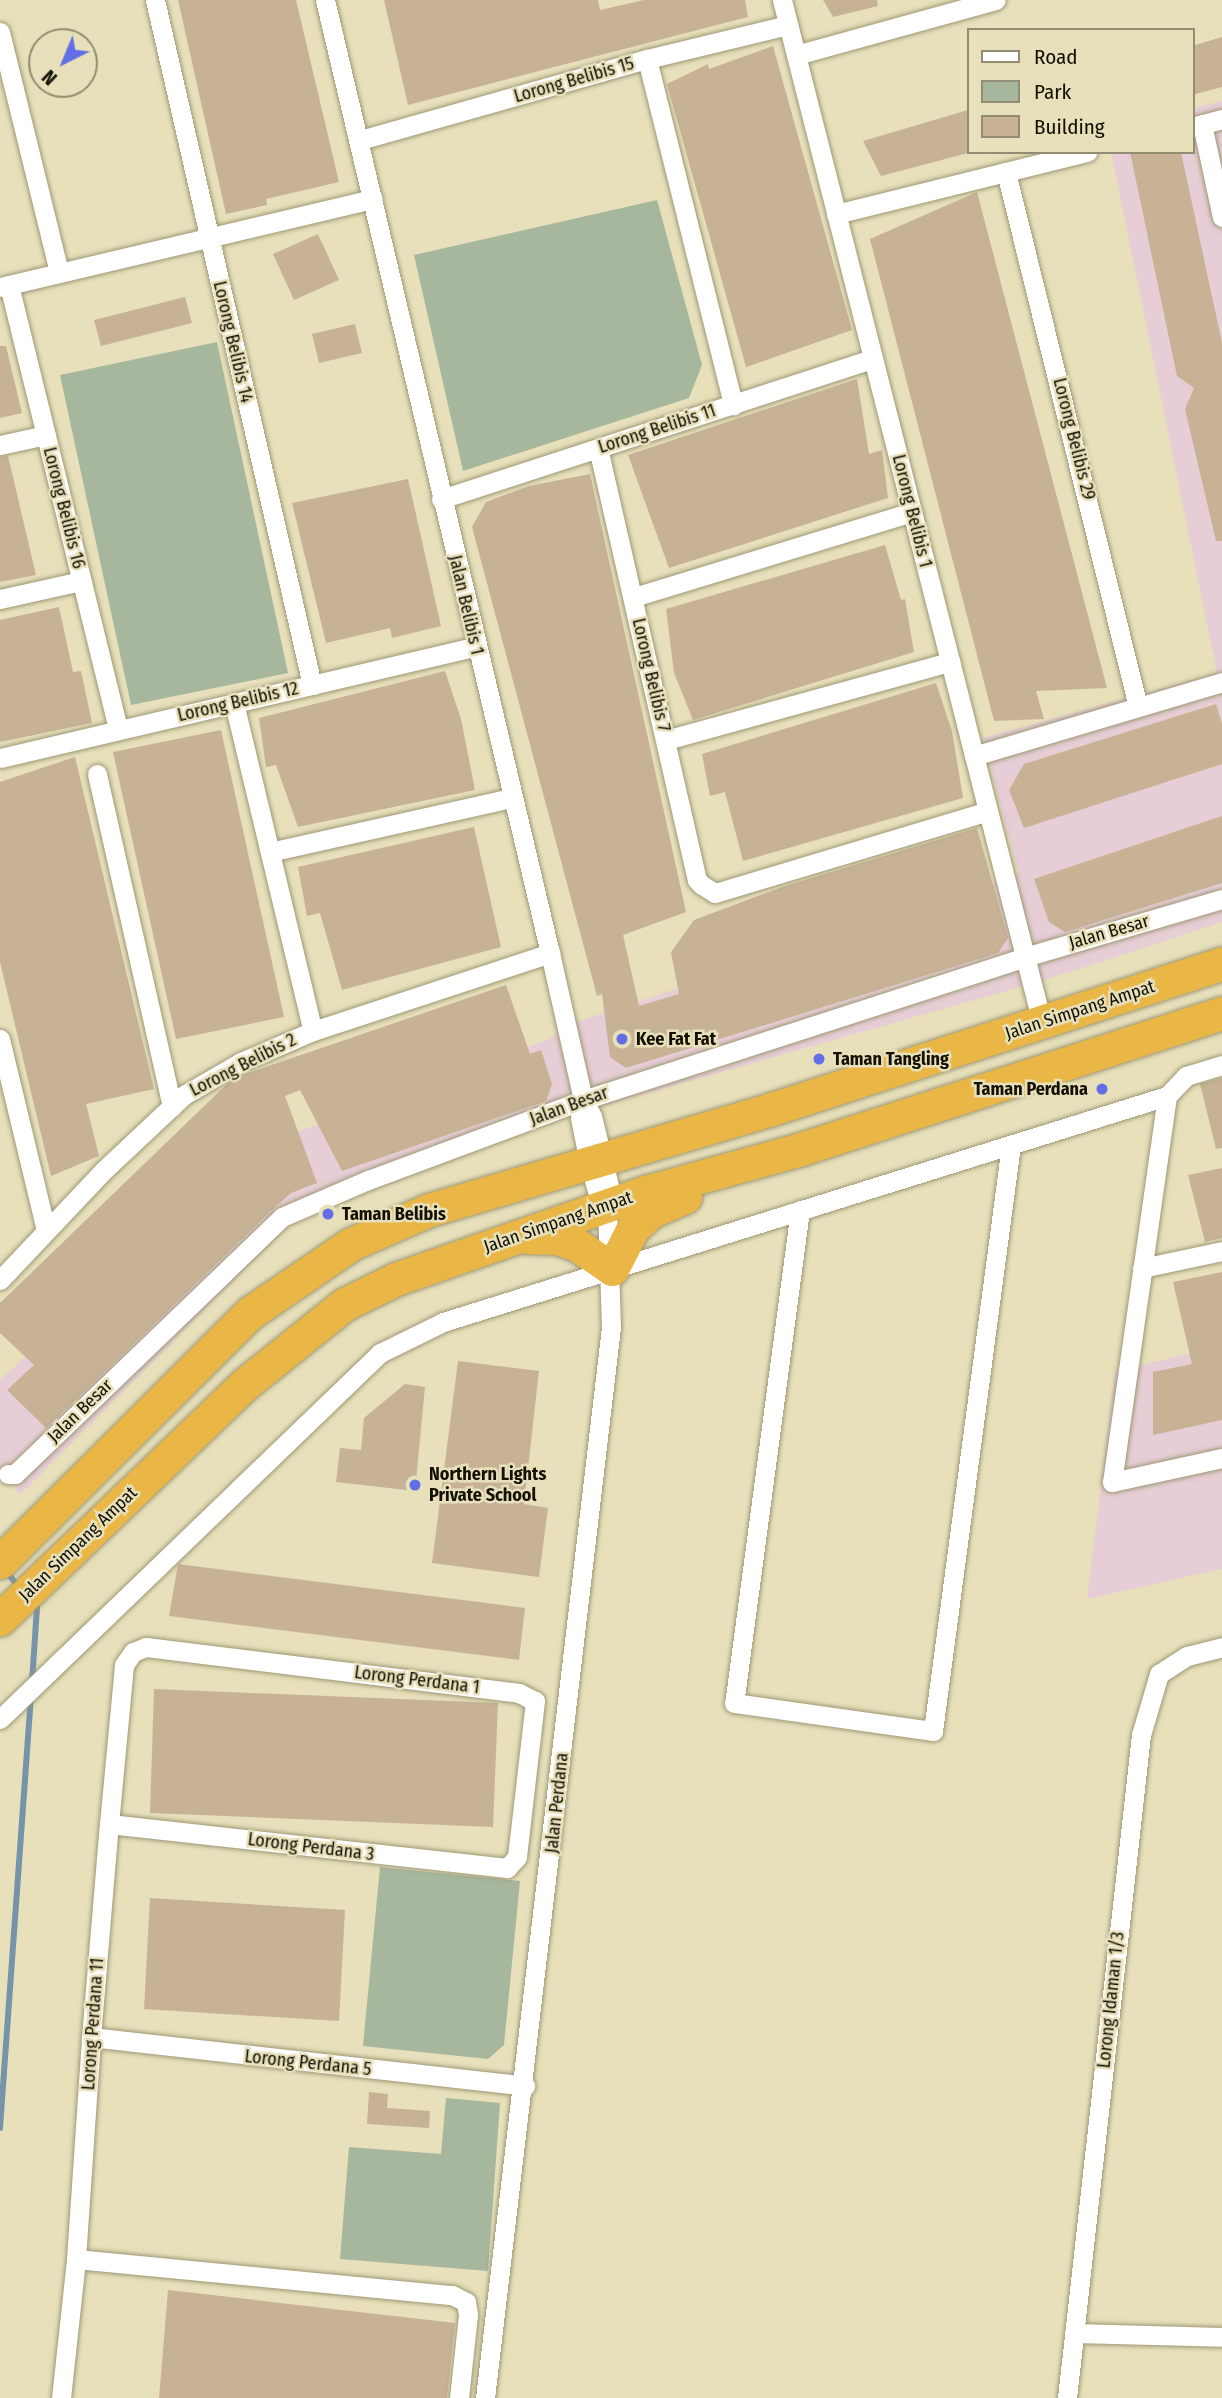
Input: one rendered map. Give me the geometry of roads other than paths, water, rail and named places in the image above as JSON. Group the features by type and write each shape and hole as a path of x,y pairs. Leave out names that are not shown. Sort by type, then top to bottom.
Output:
{"highway":[{"name":"Jalan Simpang Ampat","path":"0,1562 250,1313 295,1279 351,1244 429,1210 1041,1023 1222,964"},
{"name":"Jalan Simpang Ampat","path":"0,1619 245,1384 345,1304 396,1279 646,1192 801,1149 1222,1013"},
{"path":"514,1237 558,1238 612,1269 633,1228 652,1212 801,1149"}],"street":[{"name":"Lorong Belibis 14","path":"155,0 312,685"},
{"name":"Jalan Belibis 1","path":"326,0 441,499 550,953 583,1100 580,1118 596,1161 598,1195 607,1207"},
{"name":"Lorong Belibis 1","path":"782,0 1041,1023"},
{"path":"796,55 996,0"},
{"name":"Lorong Belibis 15","path":"360,140 648,59 788,25"},
{"path":"0,32 59,273"},
{"path":"648,59 733,405"},
{"path":"1222,119 1197,125 1222,217"},
{"path":"836,214 1079,154"},
{"name":"Lorong Belibis 29","path":"1006,172 1138,707"},
{"path":"5,286 373,199"},
{"name":"Lorong Belibis 16","path":"5,286 46,435 118,730"},
{"name":"Lorong Belibis 11","path":"441,499 873,359"},
{"path":"0,445 46,435"},
{"name":"Lorong Belibis 7","path":"598,448 697,880 715,894 988,811"},
{"path":"634,597 912,512"},
{"path":"0,599 81,581"},
{"name":"Lorong Belibis 12","path":"0,758 476,646"},
{"path":"666,740 950,662"},
{"path":"974,756 1222,682"},
{"path":"234,703 313,1031"},
{"path":"97,774 172,1107"},
{"path":"270,852 512,798"},
{"name":"Jalan Besar","path":"8,1475 15,1474 282,1217 368,1180 583,1100 1025,957 1222,899"},
{"name":"Lorong Belibis 2","path":"0,1280 46,1230 172,1107 241,1062 313,1031 550,953"},
{"path":"0,1039 46,1230"},
{"path":"7,1712 380,1353 443,1322 1167,1096 1186,1076 1222,1065"},
{"path":"1167,1096 1112,1482 1222,1458"},
{"path":"800,1210 734,1703 933,1731 1011,1145"},
{"name":"Jalan Perdana","path":"485,2398 525,2086 611,1327 612,1269 607,1207"},
{"path":"1142,1268 1222,1251"},
{"name":"Lorong Perdana 1","path":"133,1652 146,1647 528,1695 535,1701 513,1865"},
{"name":"Lorong Idaman 1/3","path":"1067,2398 1141,1735 1159,1674 1187,1656 1222,1647"},
{"name":"Lorong Perdana 11","path":"61,2398 76,2259 91,2037 124,1665 133,1652"},
{"name":"Lorong Perdana 3","path":"109,1824 497,1868 513,1865"},
{"name":"Lorong Perdana 5","path":"91,2037 525,2086"},
{"path":"76,2259 440,2292 466,2302 468,2315 458,2398"},
{"path":"1074,2333 1222,2337"}],"waterway":[{"path":"4,1569 19,1587"},
{"path":"31,1600 37,1607 32,1682"},
{"path":"0,2128 31,1696"}],"place":[{"name":"Kee Fat Fat","path":"622,1039"},
{"name":"Taman Tangling","path":"819,1059"},
{"name":"Taman Perdana","path":"1102,1089"},
{"name":"Taman Belibis","path":"328,1214"},
{"name":"Northern Lights Private School","path":"415,1485"}]}
